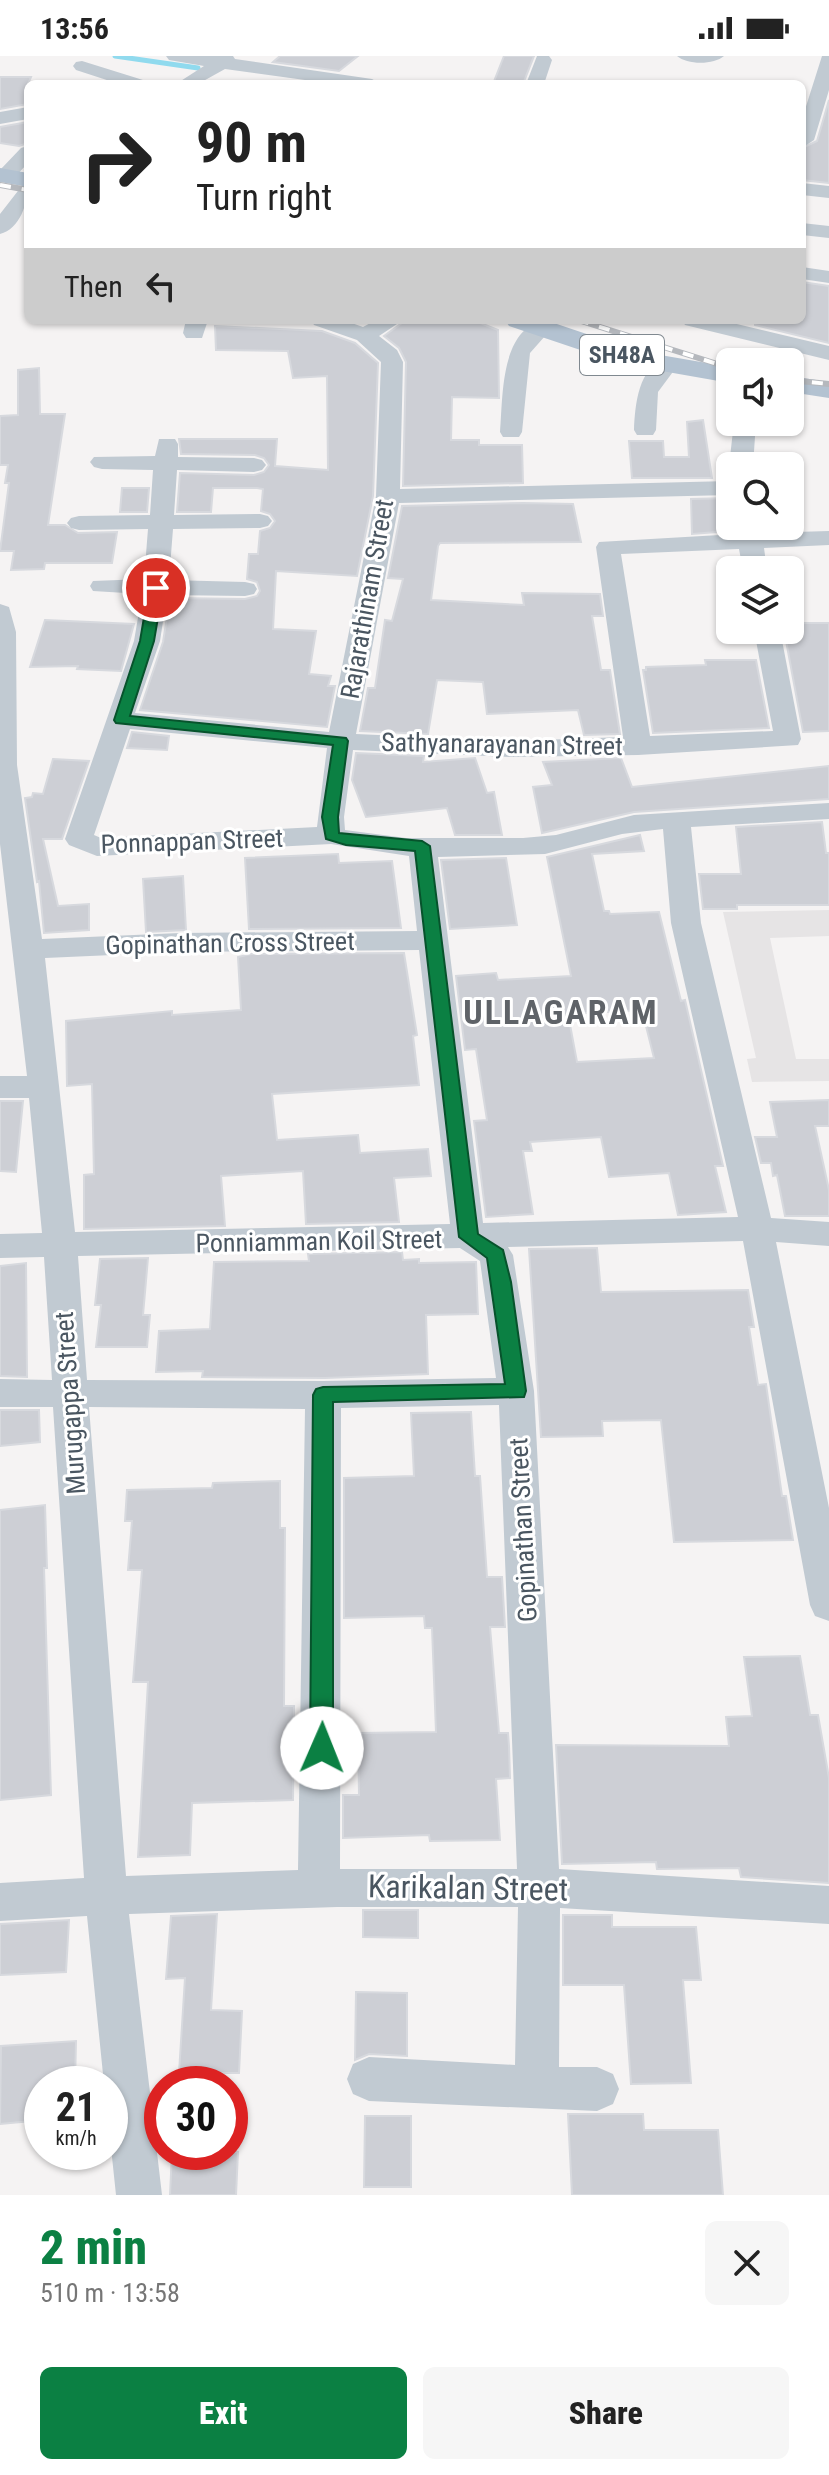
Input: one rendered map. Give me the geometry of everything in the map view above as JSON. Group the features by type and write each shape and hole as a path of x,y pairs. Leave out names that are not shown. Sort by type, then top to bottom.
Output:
{"main road":[{"name":"SH48A","path":"543,324 632,358 716,373"},
{"name":"SH48A","path":"546,324 716,364"},
{"path":"804,378 829,381"},
{"path":"804,386 829,390"}],"street":[{"path":"175,56 227,60 348,80"},
{"path":"686,56 715,56"},
{"path":"192,80 227,60"},
{"path":"536,80 543,60"},
{"path":"75,80 89,61 129,80"},
{"path":"806,131 827,71"},
{"path":"0,118 24,114"},
{"path":"806,140 829,142"},
{"path":"0,228 13,180 24,159"},
{"path":"806,189 829,192"},
{"path":"806,229 829,232"},
{"path":"806,274 829,277"},
{"path":"333,324 365,335 385,324"},
{"path":"511,432 519,352 537,324"},
{"path":"709,324 829,353"},
{"name":"Rajarathinam Street","path":"332,835 330,817 341,741 388,496 392,362 389,355 365,335"},
{"path":"645,430 647,392 667,365"},
{"path":"102,462 166,454 254,465"},
{"name":"Ponnappan Street","path":"166,454 156,588 147,641 122,720 78,836 82,842 97,847 332,835"},
{"path":"388,496 716,488"},
{"path":"79,523 260,521"},
{"path":"638,747 608,547 716,536"},
{"path":"804,536 829,538"},
{"path":"102,586 245,589"},
{"name":"Murugappa Street","path":"1,625 2,765 29,950 60,1247 106,1896 139,2195"},
{"name":"Sathyanarayanan Street","path":"122,720 341,741 512,749 638,747 788,739 770,644"},
{"path":"332,835 346,840 422,846 547,845 590,832 635,824 829,811"},
{"path":"676,822 686,923 757,1229 829,1605"},
{"path":"422,846 468,1237"},
{"name":"Gopinathan Cross Street","path":"29,950 111,943 218,940 431,941"},
{"path":"0,1087 43,1087"},
{"name":"Ponniamman Koil Street","path":"0,1246 757,1229 829,1234"},
{"name":"Gopinathan Street","path":"468,1237 496,1255 516,1391 539,1888 537,2088"},
{"path":"0,1393 323,1395 516,1391"},
{"path":"319,1887 323,1395"},
{"name":"Karikalan Street","path":"0,1902 319,1887 668,1892 740,1901 829,1905"},
{"path":"369,2079 597,2089"}],"shaded area":[{"path":"829,910 829,936 770,938 796,1059 829,1059 829,1081 752,1082 747,1059 756,1058 723,912"}],"building":[{"path":"280,56 358,56 339,71 273,62"},
{"path":"504,56 534,56 525,80 495,80"},
{"path":"0,77 31,77 24,80 24,105 0,109"},
{"path":"829,100 829,183 806,180 806,146 817,141"},
{"path":"24,123 24,144 0,143 0,127"},
{"path":"806,283 829,286 829,343 755,325 806,324"},
{"path":"400,324 483,324 498,330 499,398 452,397 451,440 479,440 479,445 522,445 523,483 403,486 406,362 399,348 384,336"},
{"path":"215,326 322,331 355,343 378,363 373,496 357,576 276,571 273,629 316,631 309,674 331,676 328,686 335,686 327,727 140,710 163,642 170,598 245,599 257,596 260,591 257,582 247,579 249,554 258,554 260,531 270,528 275,521 270,514 261,511 263,489 257,488 213,488 211,512 177,512 180,473 254,475 264,472 269,465 264,458 255,455 181,454 179,439 277,439 275,466 328,470 327,376 293,378 288,351 216,350"},
{"path":"39,368 40,414 65,414 48,525 65,525 78,533 117,532 112,563 45,563 44,569 11,570 14,551 0,551 9,483 5,483 8,465 0,465 0,416 18,415 18,370"},
{"path":"703,420 712,478 632,478 629,441 663,441 664,457 689,457 687,422"},
{"path":"122,488 149,488 147,512 120,512"},
{"path":"716,498 716,532 692,534 691,499"},
{"path":"573,504 581,542 440,543 431,600 524,605 522,593 600,594 603,616 592,616 601,670 610,670 620,734 584,735 578,710 487,714 483,682 437,680 428,734 360,731 368,688 375,688 385,620 392,621 403,579 388,578 402,506"},
{"path":"45,620 134,624 121,671 77,669 78,666 30,667"},
{"path":"804,623 829,623 829,731 803,732 787,644 804,644"},
{"path":"705,660 756,660 769,728 653,733 643,670 646,667 706,665"},
{"path":"132,732 169,736 167,750 127,748"},
{"path":"356,753 424,756 423,762 475,758 487,793 494,792 502,835 455,835 447,808 366,817 352,780"},
{"path":"621,758 632,787 829,766 829,799 634,812 542,833 533,787 552,785 543,762"},
{"path":"53,759 89,761 62,839 43,839 58,906 89,904 89,930 44,933 25,798 32,797 33,793 43,794"},
{"path":"822,822 826,853 829,853 829,905 737,905 737,909 703,909 699,874 741,874 736,827"},
{"path":"640,835 644,851 592,854 604,911 610,914 659,912 681,1001 685,1000 723,1166 715,1166 726,1212 678,1215 669,1173 609,1177 601,1137 530,1142 532,1151 523,1151 533,1214 486,1217 474,1121 487,1120 476,1049 465,1050 456,976 496,973 498,980 571,976 547,857","holes":["642,1010 654,1058 577,1062 568,1014"]},
{"path":"338,854 339,863 392,861 401,928 249,929 245,858"},
{"path":"506,858 517,925 450,929 441,860"},
{"path":"183,876 186,930 146,932 143,879"},
{"path":"404,953 417,1035 413,1036 419,1085 272,1094 277,1140 358,1135 360,1153 428,1149 431,1176 394,1178 399,1222 306,1224 303,1171 221,1176 225,1226 84,1229 84,1175 94,1174 92,1084 67,1086 66,1021 172,1011 172,1015 241,1010 238,957 251,954"},
{"path":"829,1100 829,1126 815,1126 829,1190 829,1216 785,1216 777,1175 773,1176 771,1163 761,1163 755,1137 777,1137 770,1102"},
{"path":"0,1101 23,1101 16,1172 0,1171"},
{"path":"597,1248 601,1292 748,1290 754,1327 749,1327 758,1385 766,1384 782,1496 786,1496 793,1540 674,1542 661,1420 602,1421 603,1436 541,1437 529,1249"},
{"path":"402,1252 403,1260 419,1259 419,1263 476,1262 478,1314 426,1315 428,1374 325,1378 202,1377 203,1371 156,1372 159,1331 210,1329 214,1262 309,1261 308,1254"},
{"path":"148,1258 143,1315 150,1315 147,1347 96,1347 101,1305 95,1305 100,1259"},
{"path":"26,1263 27,1377 0,1376 0,1266"},
{"path":"0,1410 39,1410 40,1442 0,1446"},
{"path":"471,1412 475,1476 480,1476 487,1577 502,1577 505,1627 490,1627 499,1733 508,1733 509,1746 510,1778 496,1779 500,1840 430,1841 429,1835 343,1838 343,1795 359,1795 358,1733 436,1732 432,1628 425,1628 424,1616 344,1618 344,1478 414,1476 411,1413"},
{"path":"280,1481 280,1528 285,1528 284,1706 294,1706 293,1800 192,1803 190,1855 138,1857 148,1682 133,1682 142,1570 128,1570 132,1521 125,1521 127,1490 212,1488 213,1483"},
{"path":"45,1505 51,1795 0,1800 0,1510"},
{"path":"800,1656 810,1715 818,1715 829,1778 829,1883 741,1877 739,1868 657,1869 656,1862 562,1864 556,1745 729,1746 726,1717 752,1716 744,1657"},
{"path":"363,1910 418,1910 418,1938 363,1937"},
{"path":"217,1914 211,2010 242,2011 239,2066 179,2066 185,1978 166,1979 171,1916"},
{"path":"563,1915 612,1915 612,1927 696,1927 701,1980 683,1980 691,2083 631,2084 624,1985 563,1985"},
{"path":"69,1920 66,1972 0,1975 0,1924"},
{"path":"356,1992 407,1993 407,2056 369,2054 355,2060"},
{"path":"76,2041 75,2066 24,2066 24,2122 0,2124 1,2046"},
{"path":"568,2114 643,2114 644,2130 718,2130 723,2195 572,2195"},
{"path":"365,2116 411,2116 411,2187 364,2187"},
{"path":"171,2170 237,2170 236,2195 170,2195"}],"waterway":[{"path":"115,56 198,68"}],"railway":[{"path":"0,185 24,189"},
{"path":"591,324 716,364"},
{"path":"804,381 829,384"}],"district":[{"name":"ULLAGARAM","path":"561,1012"}],"route":[{"path":"156,588 147,641 122,720 341,741 329,826 332,835 346,840 422,846 468,1237 496,1255 502,1282 516,1391 323,1395 322,1748"}]}
